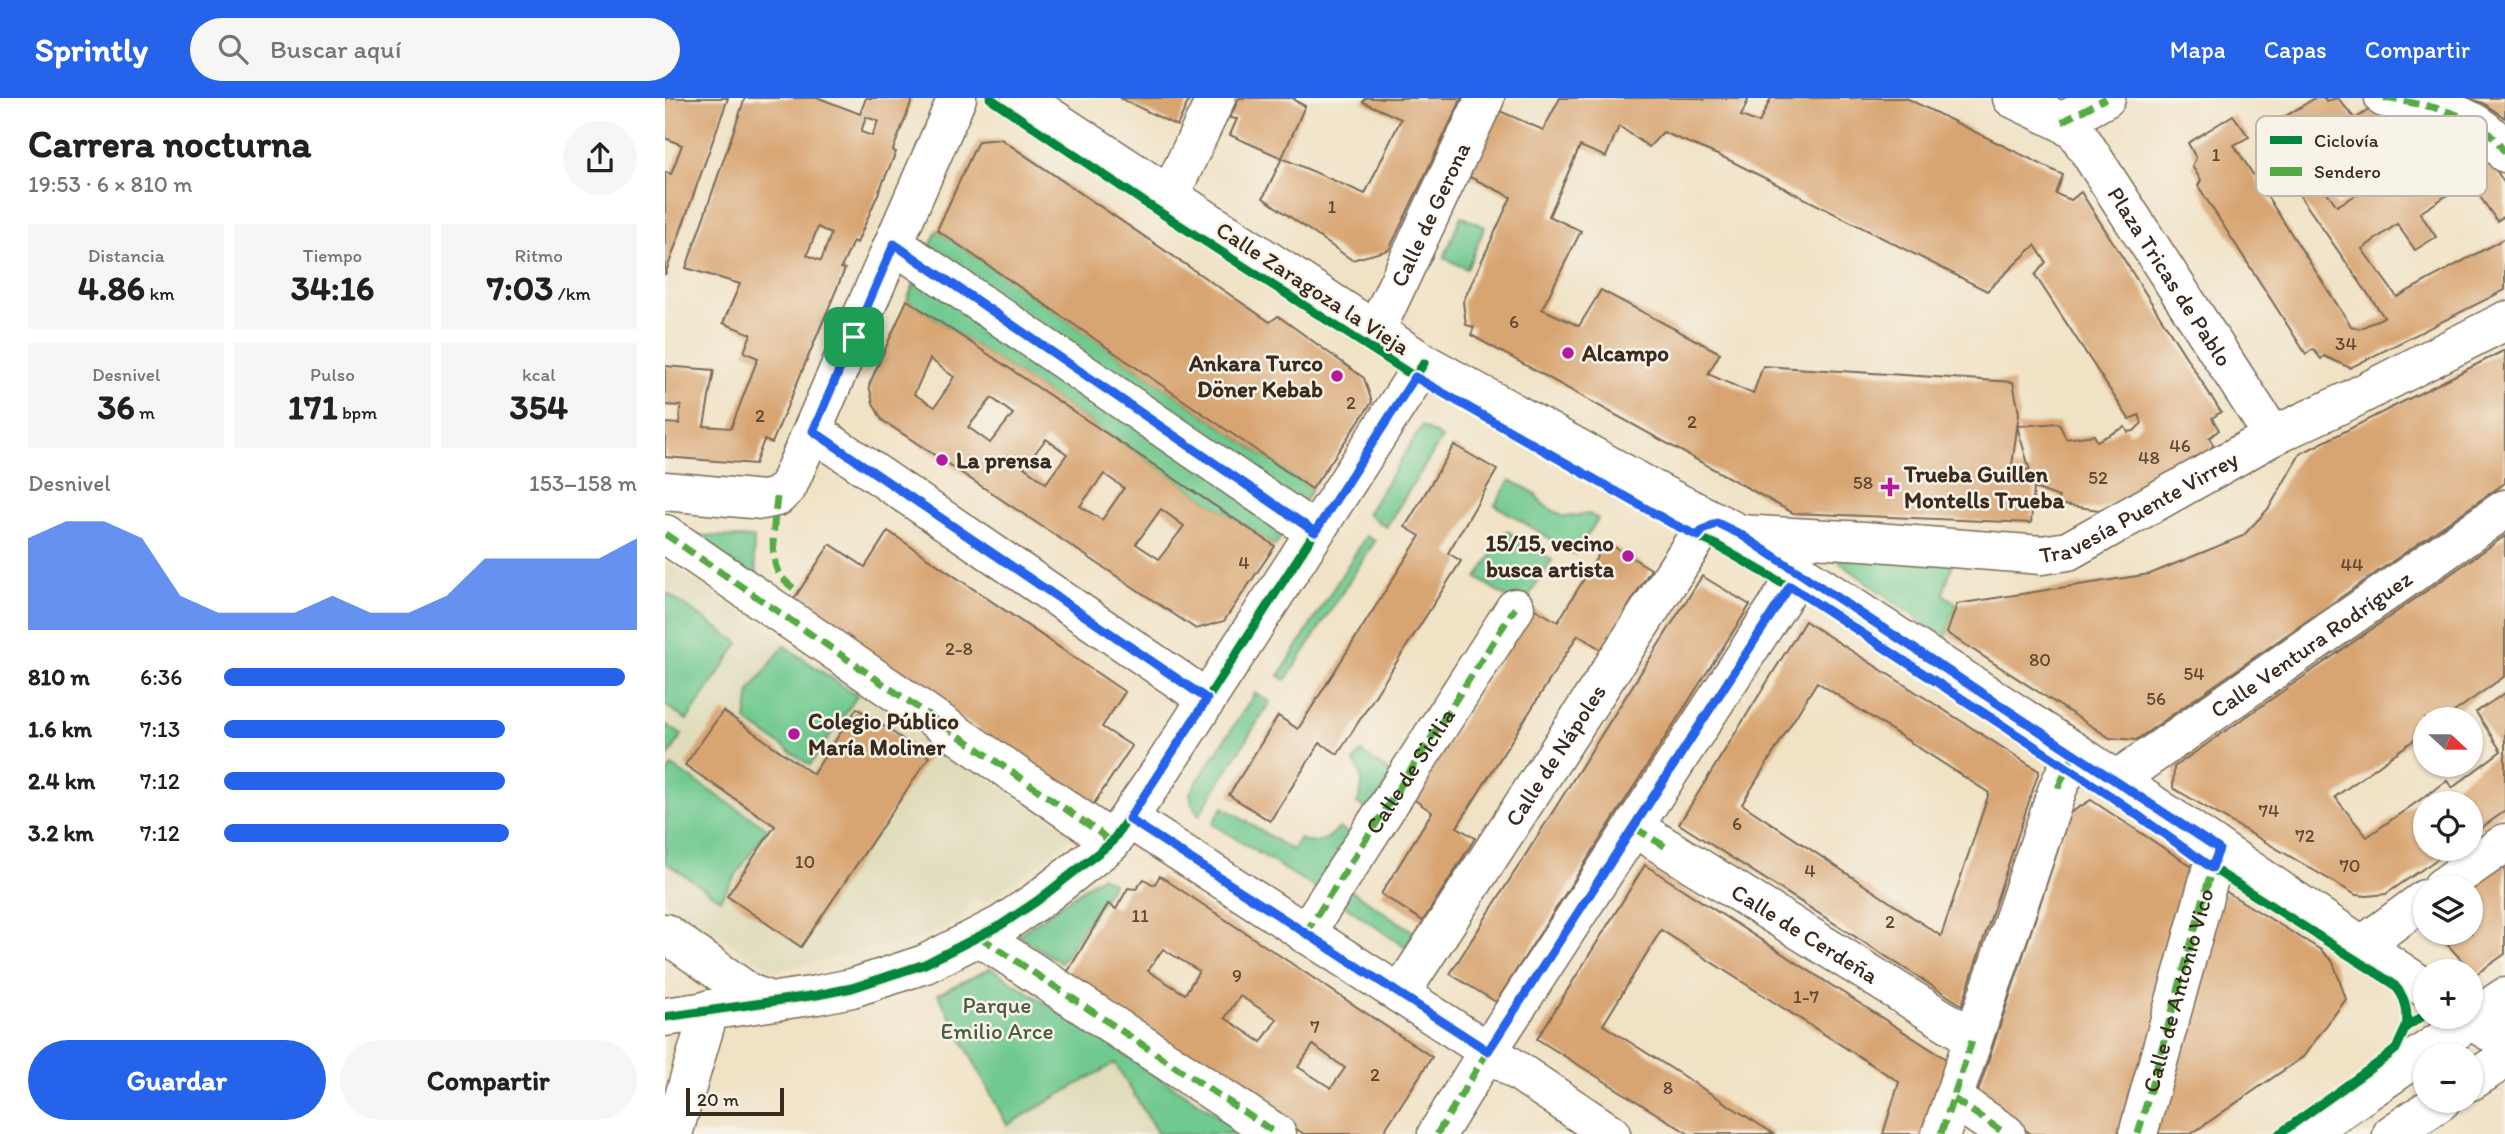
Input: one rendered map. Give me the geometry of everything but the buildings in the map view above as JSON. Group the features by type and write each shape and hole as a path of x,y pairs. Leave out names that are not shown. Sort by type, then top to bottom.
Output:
{"street":[{"path":"665,491 763,500 777,497 787,486 957,98"},
{"name":"Calle Zaragoza la Vieja","path":"1021,98 1424,363 1729,528 1800,571 2364,944 2413,979"},
{"path":"1169,197 1216,98"},
{"name":"Calle de Gerona","path":"1375,332 1485,98"},
{"path":"2012,98 2062,122 2106,98"},
{"path":"2384,98 2450,111 2462,116"},
{"name":"Plaza Tricas de Pablo","path":"2062,122 2077,133 2273,436"},
{"path":"2487,130 2505,153"},
{"path":"894,244 1315,532"},
{"name":"Travesía Puente Virrey","path":"1729,528 2054,555 2082,545 2273,436 2505,321"},
{"path":"666,1017 817,995 895,975 952,952 1037,901 1120,831 1424,363"},
{"path":"813,431 1207,699"},
{"name":"Calle Ventura Rodríguez","path":"2116,780 2505,509"},
{"name":"Calle de Nápoles","path":"1400,994 1698,536 1703,530 1729,528"},
{"path":"665,534 1100,832 1120,831 1305,934 1488,1051 1611,1134"},
{"path":"1437,1134 1488,1051 1800,571"},
{"name":"Calle de Sicilia","path":"1305,934 1515,608"},
{"path":"2006,1134 1947,1116 2058,788 2075,752"},
{"name":"Calle de Cerdeña","path":"1635,828 1973,1038"},
{"path":"2459,875 2505,843"},
{"name":"Calle de Antonio Vico","path":"2138,1134 2219,849"},
{"path":"2364,944 2413,908"},
{"path":"980,937 1277,1134"},
{"path":"677,941 749,993 770,1001"},
{"path":"666,1017 681,1001 690,982 693,963 677,941"},
{"path":"2483,1009 2505,997"},
{"path":"673,1134 709,1009"},
{"path":"2483,1027 2505,1041"},
{"path":"2305,1134 2453,1029"},
{"path":"2483,1073 2505,1059"},
{"path":"2392,1134 2423,1113"}],"shaded area":[{"name":"Colegio Público María Moliner","path":"665,561 1074,835 986,902 973,898 959,922 917,939 774,971 665,901"},
{"path":"1051,1007 1247,1134 997,1134 1008,1127 993,1097"}],"green space":[{"path":"1461,216 1485,227 1467,269 1444,258"},
{"path":"937,230 1312,489 1275,546 907,300"},
{"path":"1422,426 1442,438 1386,527 1367,514"},
{"path":"1510,480 1533,492 1544,505 1564,517 1589,514 1598,519 1575,554 1495,505"},
{"path":"1507,531 1552,560 1522,607 1477,578"},
{"path":"690,535 754,538 757,572 753,579"},
{"path":"1366,536 1375,541 1286,680 1279,676"},
{"path":"1843,557 1953,563 1943,594 1957,604 1945,639 1839,562"},
{"path":"665,592 739,643 687,720 665,705"},
{"path":"784,646 857,696 810,765 746,721 750,691"},
{"path":"1255,693 1270,702 1199,815 1192,804 1190,793"},
{"path":"665,724 682,735 665,761"},
{"path":"1361,752 1392,774 1369,811 1357,803 1362,782 1354,762"},
{"path":"672,766 767,828 720,899 665,862 665,776"},
{"path":"1223,807 1292,850 1299,839 1321,841 1339,828 1353,836 1318,890 1212,824"},
{"path":"1101,876 1113,883 1061,963 1018,935"},
{"path":"1349,889 1414,932 1405,947 1341,903"},
{"name":"Parque Emilio Arce","path":"991,968 1247,1134 1158,1134 1115,1063 1007,1125 938,994"}],"marked path":[{"path":"2062,122 2106,98"},
{"path":"2384,98 2435,108 2460,116"},
{"path":"2487,133 2505,153"},
{"path":"894,244 1315,532"},
{"path":"777,497 773,535 775,564 782,578 798,592"},
{"path":"665,534 1099,832 1111,843"},
{"path":"1305,934 1515,608"},
{"path":"2058,788 2075,752"},
{"path":"1635,828 1666,847"},
{"path":"2138,1134 2219,849"},
{"path":"980,937 1277,1134"},
{"path":"1941,1134 1973,1038"},
{"path":"1437,1134 1488,1051"},
{"path":"1954,1099 2006,1134"}],"cycle path":[{"path":"990,98 1147,204 1415,377 1673,525 1716,545 1839,616 2109,795 2212,868 2392,983 2405,1003 2406,1027"},
{"path":"665,1017 852,988 925,964 1001,925 1037,901 1111,843 1160,772 1424,363"},
{"path":"2279,1134 2396,1049 2406,1027 2413,1023"}],"place":[{"name":"Alcampo","path":"1568,353"},
{"name":"Ankara Turco Döner Kebab","path":"1337,376"},
{"name":"La prensa","path":"942,460"},
{"name":"Trueba Guillen Montells Trueba","path":"1890,487"},
{"name":"15/15, vecino busca artista","path":"1628,556"},
{"name":"Colegio Público María Moliner","path":"794,734"}],"route":[{"path":"894,244 1315,532 1415,377 1673,524 1698,536 1703,530 1717,523 1740,534 2219,849 2212,868 2109,795 1790,586 1488,1051 1129,819 1207,699 813,431 854,337 894,244"}]}
